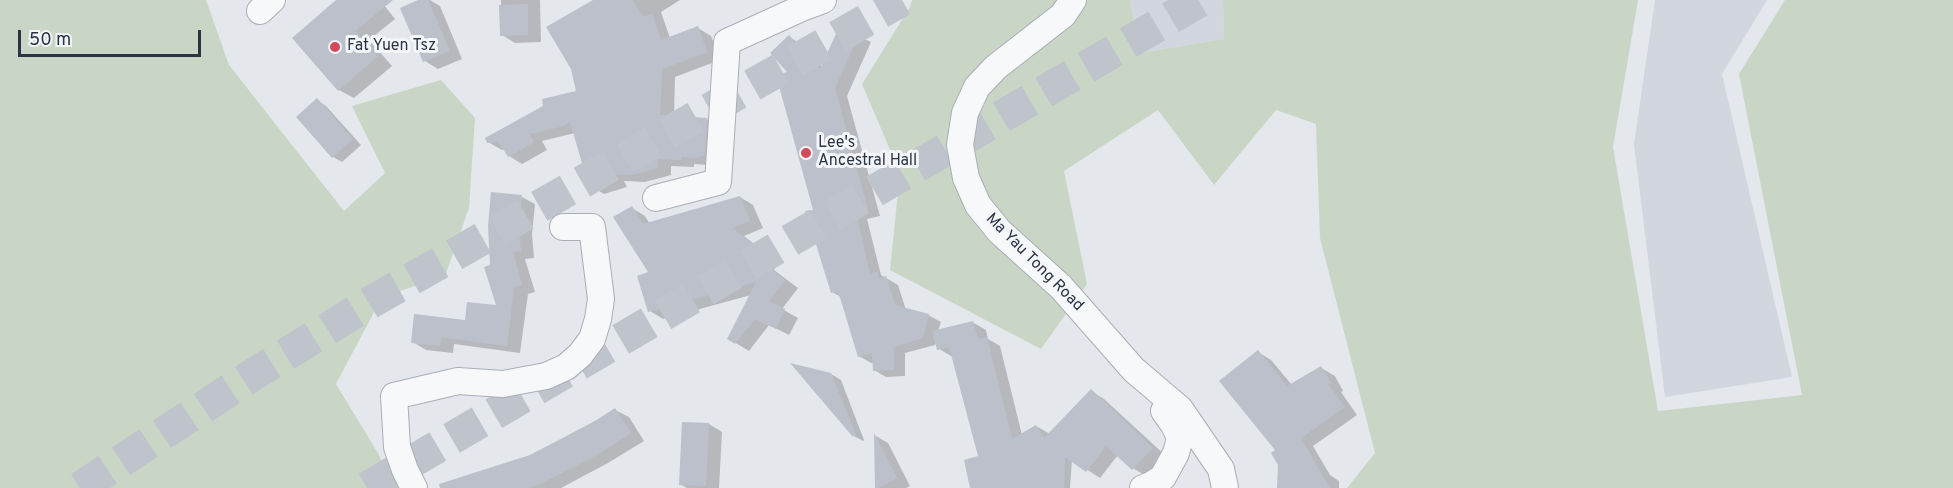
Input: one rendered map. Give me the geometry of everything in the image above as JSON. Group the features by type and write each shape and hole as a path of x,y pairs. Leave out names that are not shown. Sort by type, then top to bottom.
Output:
{"street":[{"path":"656,198 718,182 727,42 823,0"},
{"name":"Ma Yau Tong Road","path":"1073,0 1063,15 996,67 977,87 965,113 960,145 966,178 978,205 999,231 1061,287 1134,370 1180,409 1221,469 1225,488"},
{"path":"414,488 397,447 394,396 458,381 503,384 546,376 566,367 580,355 592,339 601,299 592,227 563,227"},
{"path":"1134,370 1174,425 1180,438 1176,453 1163,477 1143,488"}],"shaded area":[{"path":"1130,0 1223,0 1224,39 1140,53"},
{"path":"1655,0 1767,0 1722,74 1792,377 1665,397 1634,144"}],"green space":[{"path":"0,0 206,0 229,65 344,211 385,173 352,106 441,80 475,118 469,208 445,276 382,297 336,384 379,455 392,488 0,488"},
{"path":"912,0 1130,0 1140,53 1224,39 1223,0 1638,0 1613,147 1658,411 1802,395 1739,74 1785,0 1953,0 1953,488 1347,488 1375,453 1320,238 1316,124 1276,110 1214,185 1158,110 1064,171 1087,284 1041,349 890,270 900,173 862,84 910,7"}],"building":[{"name":"Fat Yuen Tsz","path":"336,0 393,0 355,31 378,56 338,91 292,38"},
{"path":"418,0 428,0 450,51 423,62 400,8"},
{"path":"593,0 633,0 643,17 652,14 661,40 698,26 707,52 662,69 660,115 707,118 705,155 696,158 681,157 681,160 658,159 658,168 631,175 612,174 615,180 589,187 570,122 564,126 530,134 534,142 508,157 498,141 487,143 485,138 543,106 542,99 576,91 571,69 546,27"},
{"path":"528,4 528,35 500,36 499,5"},
{"path":"840,25 859,34 835,88 868,210 856,213 870,274 877,272 879,278 886,276 895,305 929,314 923,338 894,347 894,370 873,371 872,353 858,357 838,291 831,293 815,241 813,243 805,211 813,210 776,75 787,72 770,53 789,35 820,69"},
{"path":"317,98 353,139 332,158 296,117"},
{"path":"491,192 522,195 519,225 521,251 513,252 522,285 514,287 507,346 441,337 440,346 411,343 414,314 465,320 467,302 496,305 484,267 490,265 488,226"},
{"path":"740,196 750,221 732,228 767,254 761,262 785,280 769,301 785,309 776,329 755,319 735,344 727,339 756,282 648,312 637,276 648,272 613,217 632,206 643,224"},
{"path":"973,321 978,339 987,337 1012,439 1036,425 1044,438 1091,389 1153,448 1132,470 1106,446 1086,472 1065,457 1064,488 970,488 964,460 978,456 949,347 937,350 932,331"},
{"path":"1258,350 1287,386 1321,366 1331,383 1328,384 1345,407 1301,438 1330,488 1277,488 1278,465 1271,453 1275,450 1219,381"},
{"path":"790,363 831,373 856,435 853,437"},
{"path":"615,408 631,433 595,456 542,483 528,488 440,488 439,484 530,455"},
{"path":"682,422 709,423 706,486 679,485"},
{"path":"874,433 897,478 878,488 875,488"}],"tunnel":[{"path":"80,488 254,374 371,302 902,0"},
{"path":"367,488 1201,0"}],"place":[{"name":"Fat Yuen Tsz","path":"335,47"},
{"name":"Lee's Ancestral Hall","path":"806,153"}]}
